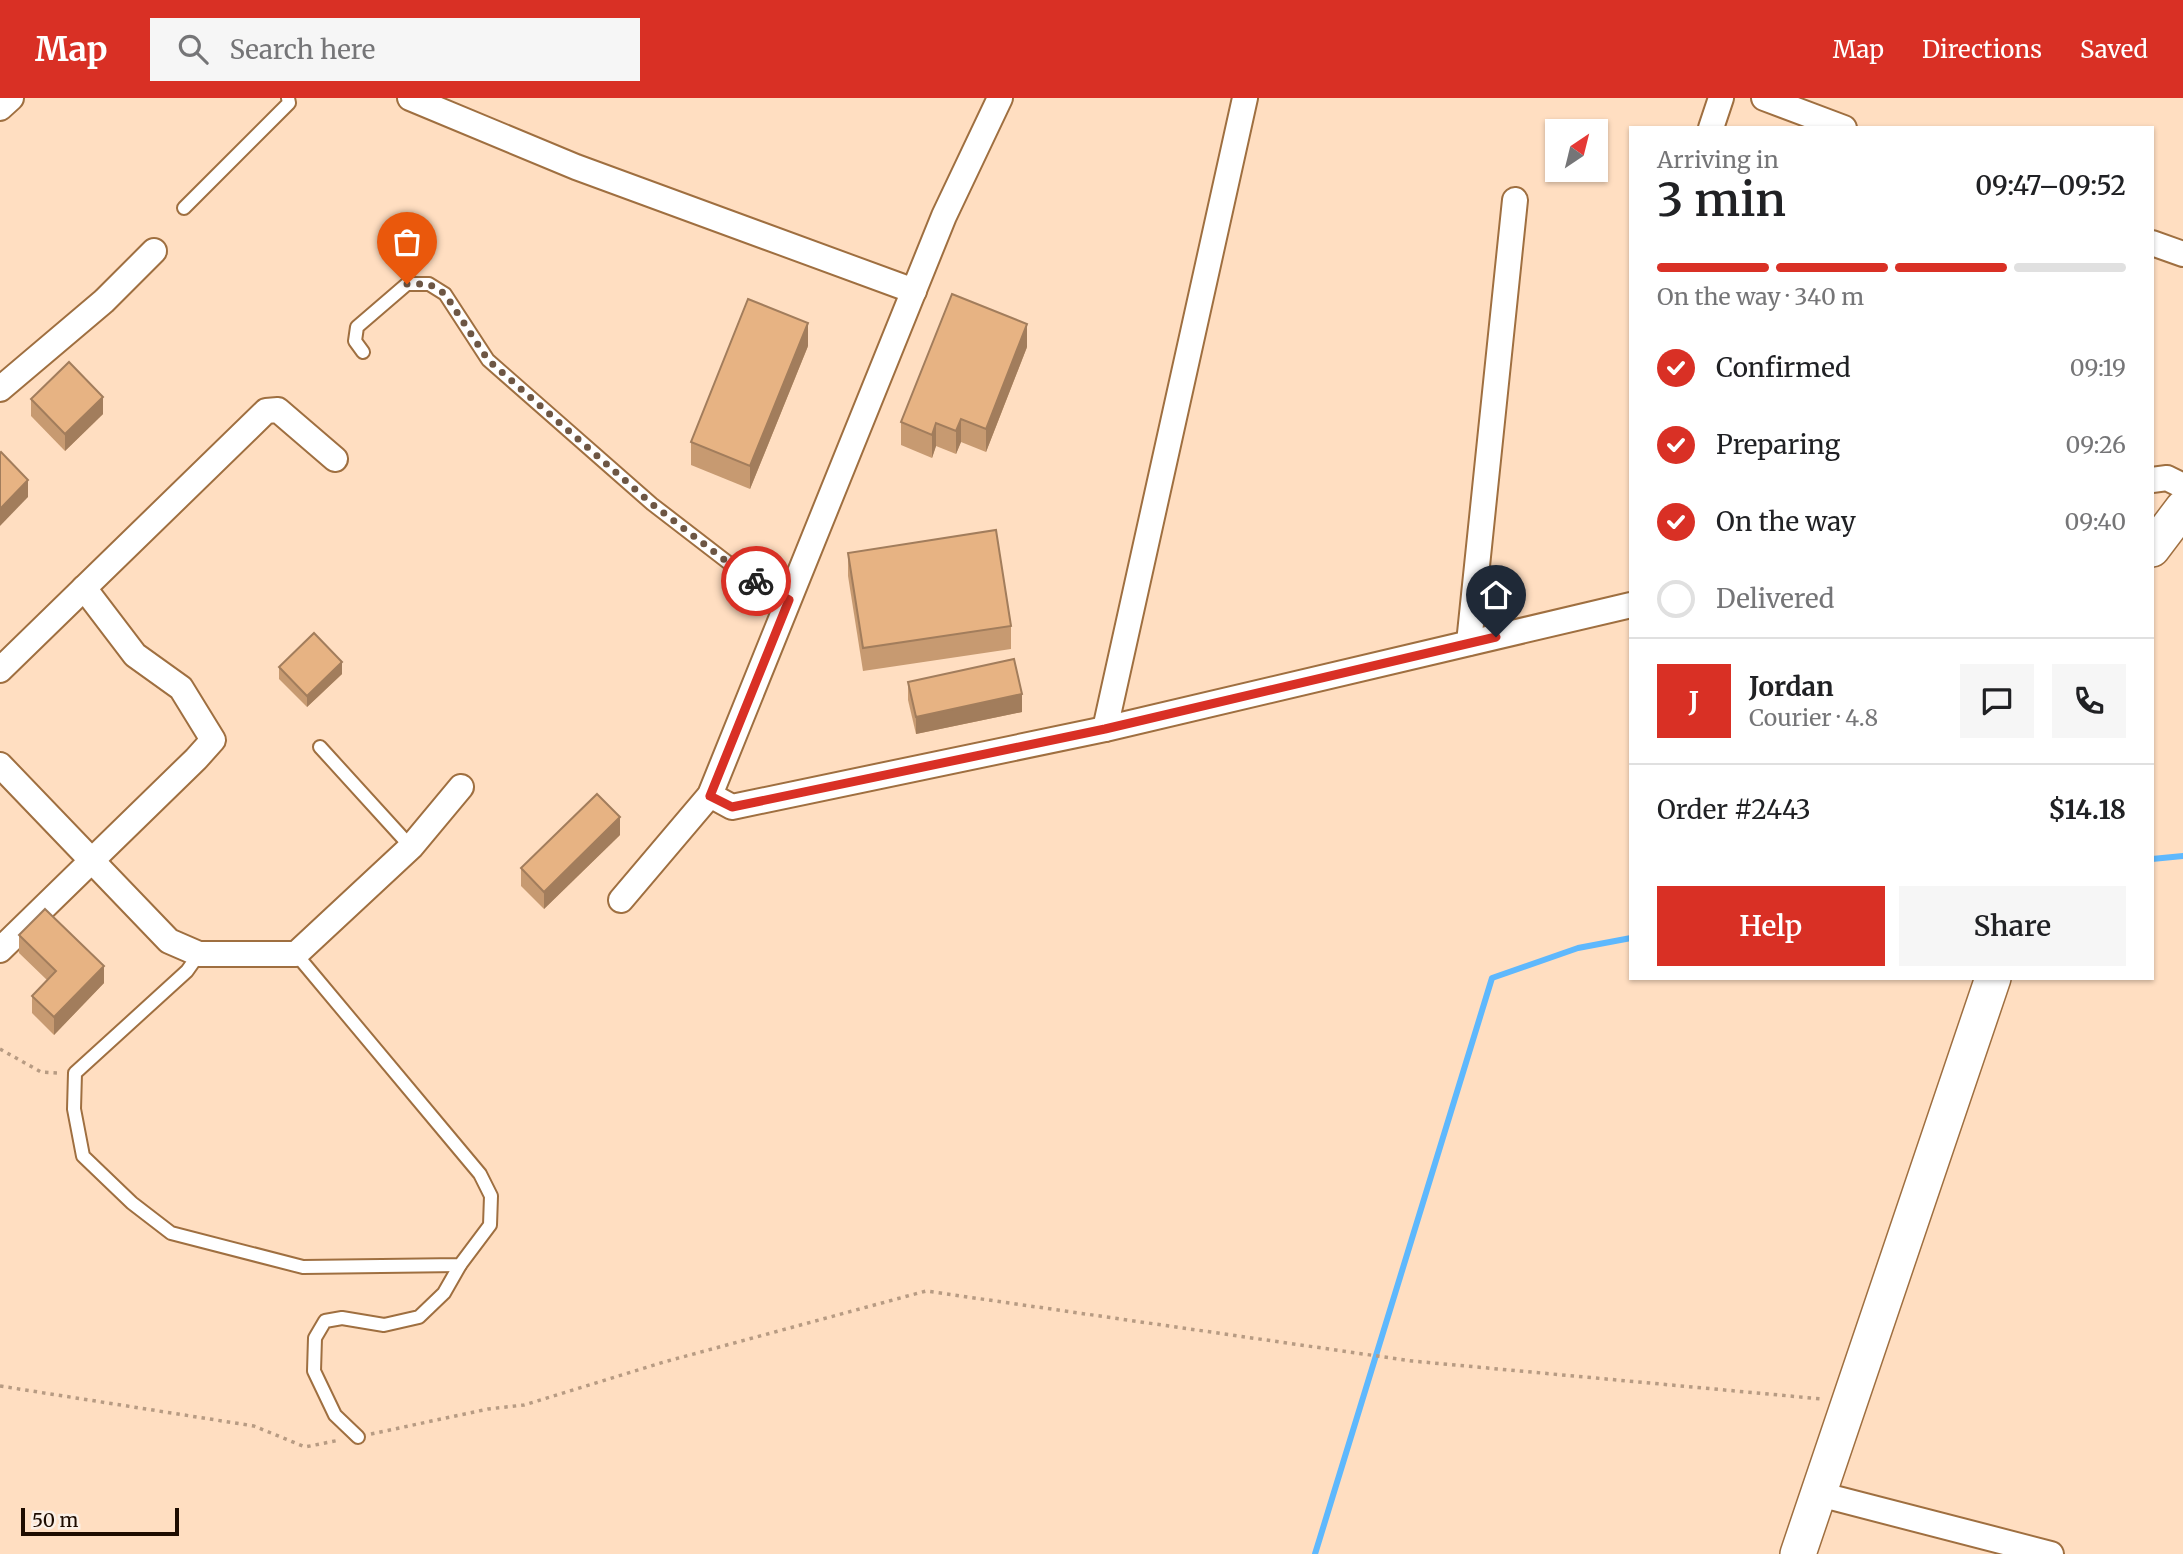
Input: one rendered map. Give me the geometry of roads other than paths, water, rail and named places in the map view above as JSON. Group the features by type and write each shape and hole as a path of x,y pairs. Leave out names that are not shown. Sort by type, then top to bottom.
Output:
{"street":[{"path":"0,108 11,98"},
{"path":"410,98 576,166 914,291"},
{"path":"621,900 710,796 944,216 1000,98"},
{"path":"1105,729 1245,98"},
{"path":"1712,126 1721,98"},
{"path":"1764,98 1839,126"},
{"path":"1469,643 1515,200"},
{"path":"2154,244 2183,254"},
{"path":"0,389 104,301 155,251"},
{"path":"0,670 266,411 278,410 335,459"},
{"path":"2154,480 2166,478 2183,486"},
{"path":"2154,546 2183,508"},
{"path":"0,950 213,740 181,688 135,655 84,588"},
{"path":"710,796 732,807 1105,729 1629,605"},
{"path":"0,765 169,941 199,954 296,954 411,847 461,786"},
{"path":"1798,1554 1992,980"},
{"path":"1819,1494 1994,1547 2051,1554"}],"lane":[{"path":"184,208 289,103 288,98"},
{"path":"363,352 355,341 357,327 407,284 429,284 445,294 488,360 652,504 739,571 789,600"},
{"path":"320,747 411,847"},
{"path":"199,954 187,971 75,1073 74,1109 83,1156 132,1203 171,1233 303,1267 460,1265"},
{"path":"296,954 480,1174 491,1196 490,1226 460,1265 444,1293 419,1317 384,1325 342,1318 324,1321 315,1338 314,1371 335,1415 358,1437"}],"waterway":[{"path":"2154,859 2183,856"},
{"path":"1315,1554 1492,978 1578,948 1629,938"}]}
